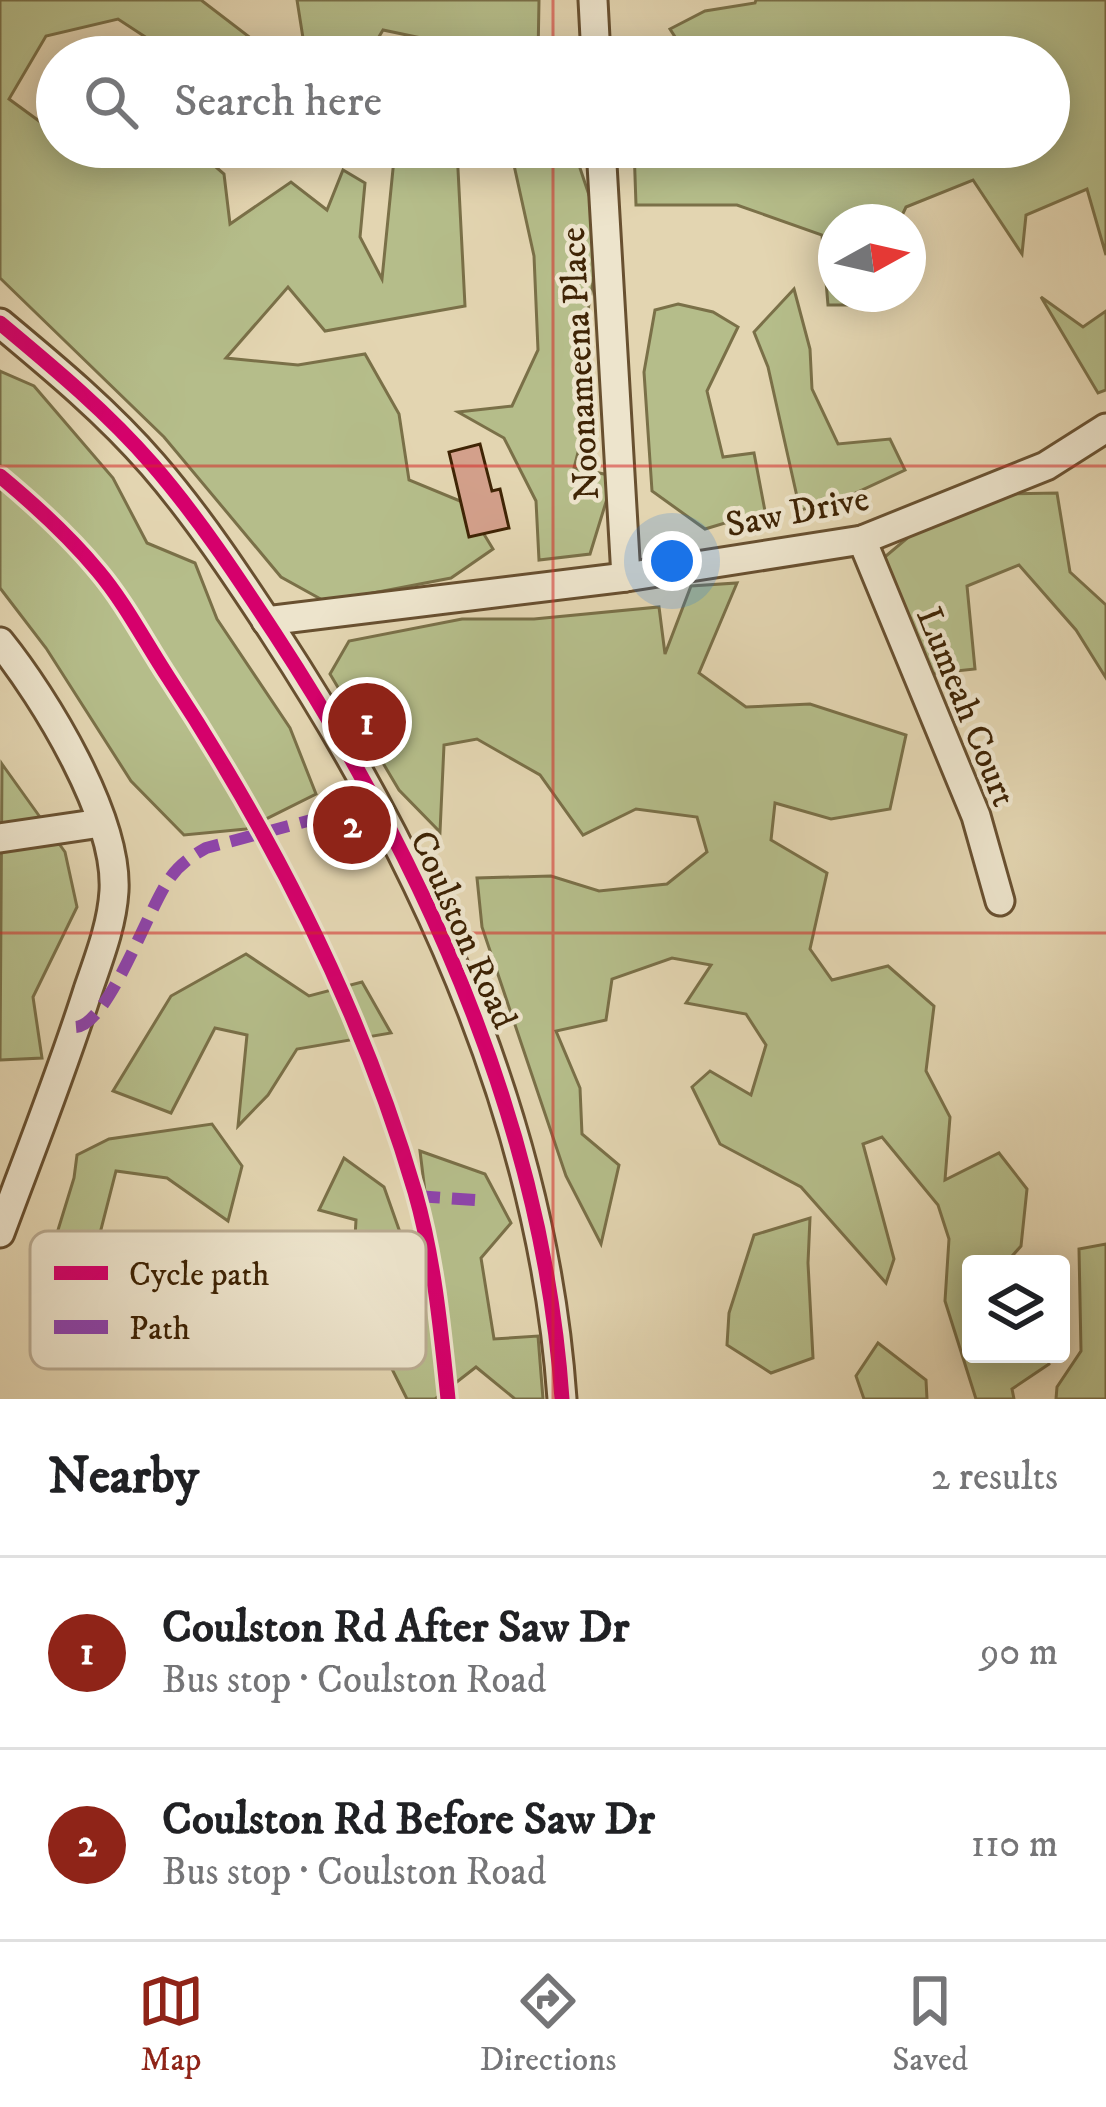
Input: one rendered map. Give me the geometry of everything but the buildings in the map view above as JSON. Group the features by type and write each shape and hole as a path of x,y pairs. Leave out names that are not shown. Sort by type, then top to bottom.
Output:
{"street":[{"path":"592,0 595,36"},
{"name":"Noonameena Place","path":"602,168 626,577"},
{"name":"Coulston Road","path":"0,323 85,393 153,465 266,621 328,716 375,803 443,937 486,1047 539,1232 562,1399"},
{"name":"Saw Drive","path":"266,621 626,577 862,540 1046,466 1106,428"},
{"name":"Lumeah Court","path":"862,540 976,816 1000,901"},
{"path":"0,643 59,730 100,823 114,889 108,928 76,1027 0,1233"},
{"path":"0,838 100,823"}],"green space":[{"path":"0,0 201,0 248,36 144,36 118,19 36,36 36,53 9,99 36,119 36,168 217,168 224,174 230,224 291,182 327,210 343,170 365,183 360,237 382,279 393,168 458,168 465,306 325,331 288,287 226,358 298,365 365,354 399,414 409,480 465,503 493,549 451,578 326,602 281,577 164,437 0,278"},
{"path":"297,0 539,0 538,36 412,36 383,30 379,36 303,36"},
{"path":"756,0 1106,0 1106,255 1087,189 1026,215 1022,254 973,180 913,204 818,204 818,234 737,205 636,205 635,168 1070,168 1070,36 674,36 670,29 705,11"},
{"path":"515,168 580,168 602,234 583,337 589,409 574,468 614,476 590,554 539,560 536,501 504,438 458,412 512,406 538,350 534,256"},
{"path":"794,289 810,349 812,389 838,444 890,439 905,470 836,502 800,510 768,367 754,332"},
{"path":"1041,297 1083,327 1106,311 1106,390 1098,393"},
{"path":"678,304 713,312 738,327 707,391 723,457 754,453 765,511 705,529 652,491 644,372 655,310"},
{"path":"0,371 34,386 113,478 147,543 195,563 217,619 290,728 316,794 246,829 184,835 131,781 46,648 0,588"},
{"path":"1057,493 1070,572 1106,605 1106,678 1076,630 1019,565 967,586 975,669 929,674 880,561 918,529 998,494"},
{"path":"737,583 699,673 746,707 810,704 906,735 890,809 831,819 775,803 771,840 827,873 810,949 832,980 888,966 934,1006 926,1071 950,1117 945,1180 999,1153 1027,1189 1021,1246 1013,1255 962,1255 962,1355 945,1301 949,1239 938,1205 882,1137 863,1144 894,1259 886,1283 801,1187 720,1144 692,1087 710,1071 751,1095 766,1045 746,1014 686,1003 711,965 672,958 612,979 606,1020 556,1031 580,1088 582,1134 619,1165 601,1244 566,1176 482,927 477,878 551,876 599,891 667,884 707,852 697,817 636,809 583,835 540,775 477,739 444,745 440,832 399,790 330,674 349,641 462,619 534,619 659,607 665,654 691,586"},
{"path":"2,764 65,852 77,907 33,997 42,1058 0,1060"},
{"path":"246,954 309,996 362,982 391,1033 297,1049 268,1095 238,1126 247,1035 215,1028 171,1113 113,1091 171,996"},
{"path":"212,1124 242,1166 228,1221 167,1178 116,1171 101,1231 58,1231 77,1155 109,1139"},
{"path":"420,1151 485,1174 511,1223 481,1258 494,1339 538,1336 543,1399 515,1399 476,1367 435,1399 407,1399 392,1369 426,1369 426,1250 431,1241"},
{"path":"344,1158 384,1187 400,1231 355,1231 356,1220 319,1210"},
{"path":"810,1218 813,1358 771,1373 727,1345 729,1313 754,1235"},
{"path":"1106,1244 1106,1399 1056,1399 1057,1387 1081,1351 1079,1249"},
{"path":"878,1343 926,1380 927,1399 864,1399 856,1376"},
{"path":"965,1363 1049,1363 1012,1389 1014,1399 976,1399"}],"marked path":[{"path":"76,1027 102,1007 161,893 186,861 206,848 375,803"},
{"path":"416,1196 475,1200"}],"cycle path":[{"path":"0,323 117,427 186,505 275,634 380,811 467,998 502,1096 530,1195 550,1296 562,1399"},
{"path":"0,476 63,533 117,596 243,799 311,926 369,1057 425,1231"},
{"path":"426,1238 448,1399"}],"place":[{"name":"Coulston Rd After Saw Dr","path":"367,722"},
{"name":"Coulston Rd Before Saw Dr","path":"352,825"}]}
